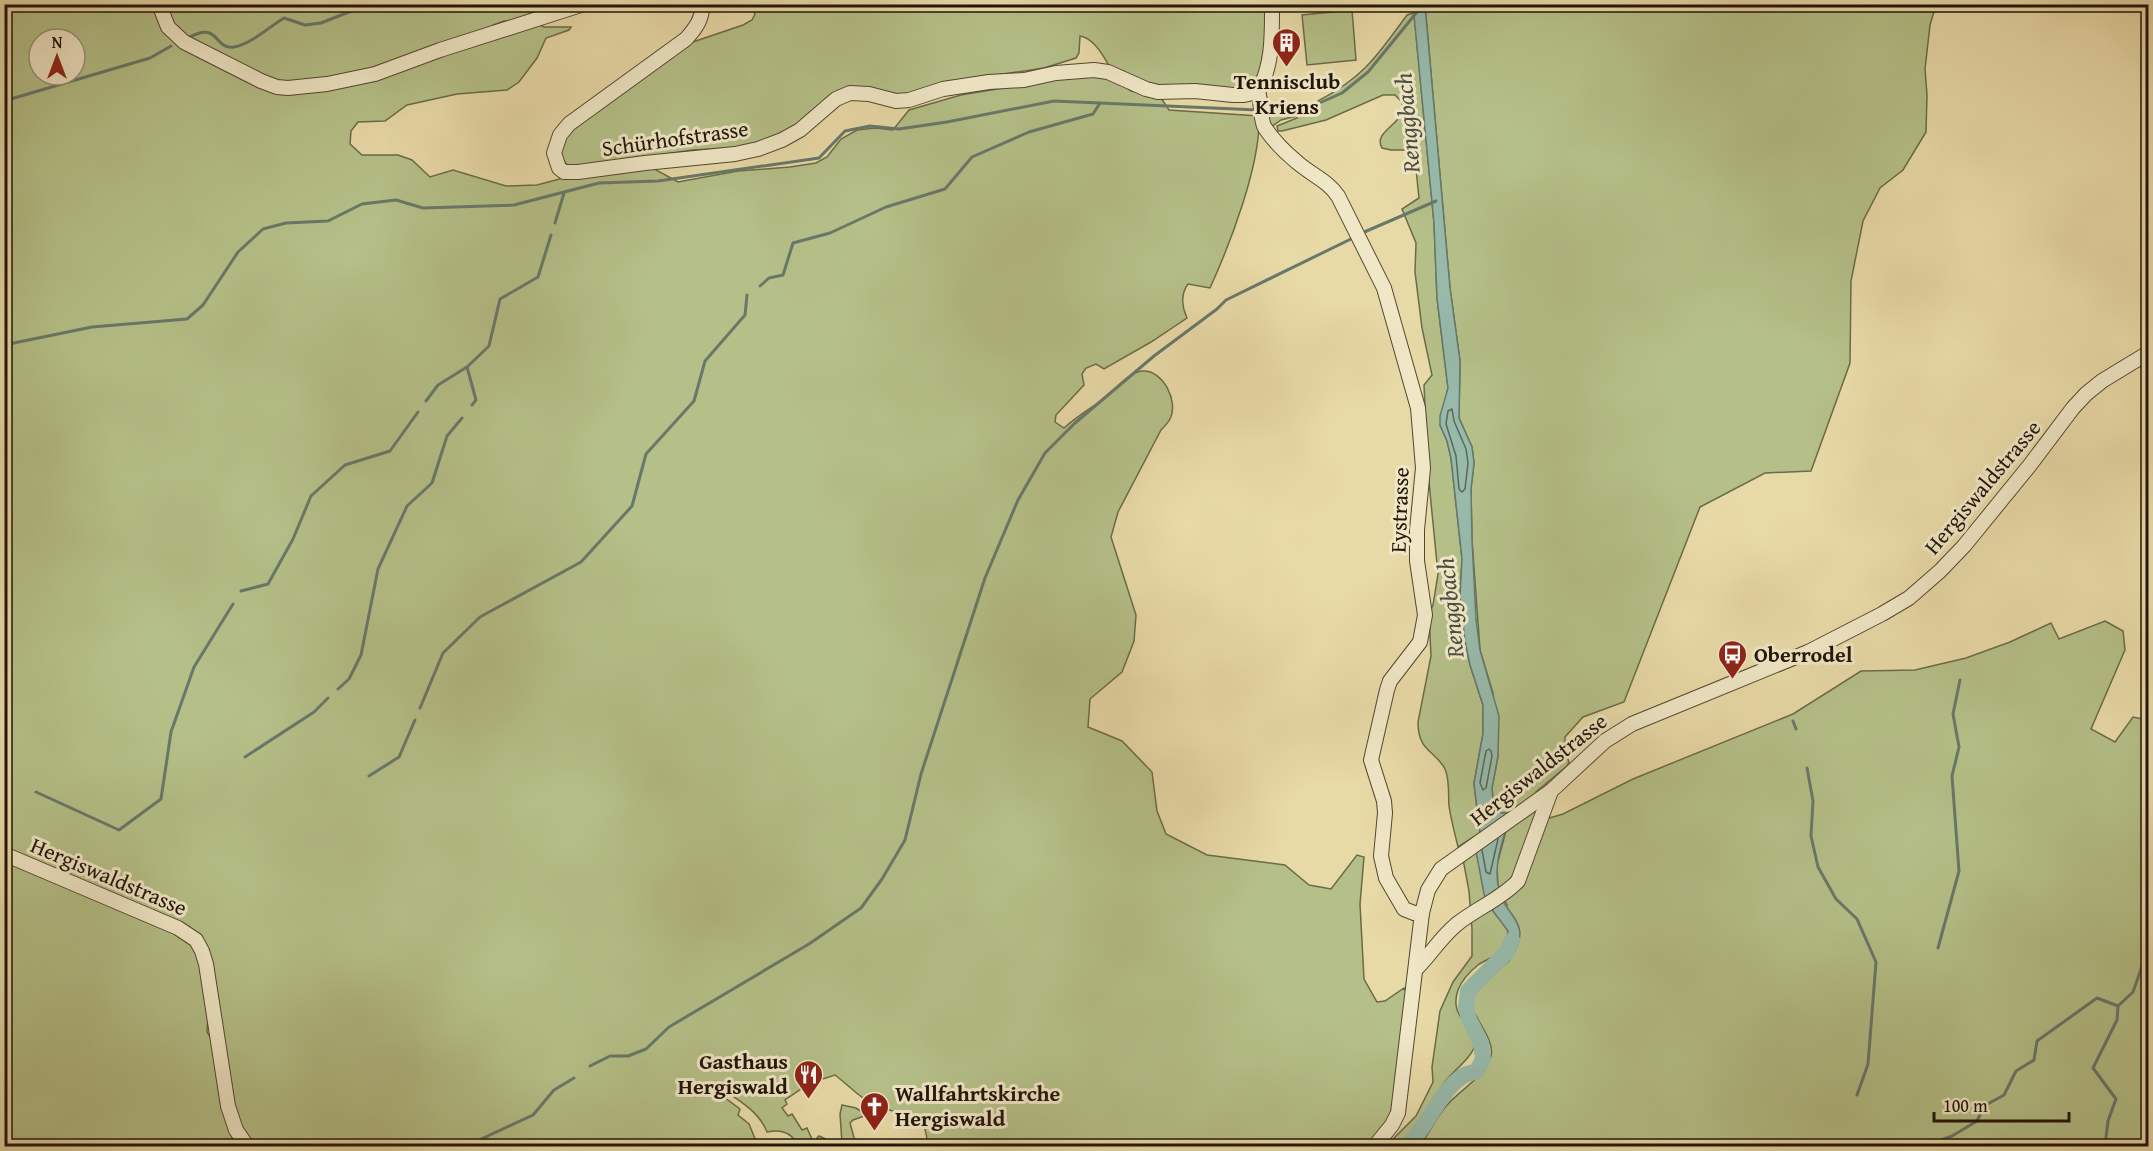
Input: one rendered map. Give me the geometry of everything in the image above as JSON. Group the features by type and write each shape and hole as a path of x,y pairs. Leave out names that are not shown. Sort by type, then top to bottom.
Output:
{"street":[{"path":"159,4 168,27 184,42 261,81 288,88 327,84 375,74 584,4"},
{"name":"Schürhofstrasse","path":"702,4 701,18 686,39 569,124 560,135 554,153 564,172 735,154 758,149 800,130 836,99 849,93 902,100 943,89 989,82 1024,80 1056,72 1094,70 1108,72 1158,92 1195,91 1260,97"},
{"path":"1260,97 1270,62 1273,33 1272,4"},
{"name":"Eystrasse","path":"1260,97 1265,129 1297,162 1332,187 1338,196 1384,288 1416,401 1423,468 1417,530 1417,561 1425,615 1419,642 1390,681 1371,760 1384,801 1381,856 1386,878 1404,909 1422,913"},
{"name":"Hergiswaldstrasse","path":"1375,1146 1392,1125 1398,1113 1422,913 1428,890 1441,869 1551,791 1605,741 1632,724 1808,652 1908,598 1940,571 1964,546 2085,394 2148,353"},
{"path":"1417,968 1459,922 1509,890 1518,880 1551,791"},
{"name":"Hergiswaldstrasse","path":"4,854 154,917 196,940 206,964 228,1106 236,1130 247,1146"}],"green space":[{"path":"4,5 156,5 166,32 296,90 538,24 544,27 571,27 569,30 546,38 537,58 519,82 507,90 457,94 407,105 385,121 358,122 351,131 350,144 362,155 398,155 412,160 430,177 453,170 506,186 537,185 571,176 649,166 678,182 738,171 816,163 827,157 841,139 857,130 875,128 893,130 909,110 961,95 1063,78 1110,76 1131,91 1159,95 1169,110 1259,116 1250,180 1235,227 1210,288 1188,284 1183,301 1187,318 1104,369 1096,364 1086,368 1082,374 1084,385 1056,415 1055,422 1064,428 1137,372 1150,372 1156,375 1171,396 1170,419 1161,430 1118,512 1111,537 1136,615 1134,641 1122,672 1090,699 1088,727 1122,741 1152,772 1157,811 1166,834 1207,855 1285,865 1309,885 1331,889 1357,855 1364,857 1360,904 1364,979 1377,1002 1385,1001 1404,988 1407,993 1390,1116 1369,1146 927,1146 923,1125 917,1119 872,1104 835,1075 810,1083 785,1100 787,1104 782,1108 788,1116 792,1114 802,1130 807,1128 815,1146 798,1146 793,1137 786,1133 767,1132 753,1112 719,1087 712,1091 740,1109 738,1115 749,1124 758,1146 251,1146 236,1120 203,943 5,850"},
{"path":"163,5 580,5 522,22 504,21 493,25 490,31 339,79 280,82 212,54 174,29"},
{"path":"750,5 1268,5 1267,48 1256,82 1239,91 1154,86 1134,79 1124,71 1110,68 1094,44 1080,36 1079,53 1076,58 1044,68 963,80 905,95 852,90 787,133 745,147 693,150 571,167 564,161 560,150 561,137 690,43 752,20 755,14"},
{"path":"1425,5 1936,5 1930,25 1925,69 1926,132 1903,170 1880,188 1863,221 1851,281 1850,363 1811,471 1765,473 1700,507 1624,702 1583,717 1565,737 1565,750 1569,762 1567,766 1536,792 1538,795 1512,813 1501,813 1493,800 1492,788 1498,756 1493,693 1480,650 1472,540 1471,489 1474,463 1472,447 1459,418 1460,361 1450,288"},
{"path":"1352,10 1356,60 1307,65 1302,15"},
{"path":"1414,13 1434,223 1437,298 1448,388 1440,425 1451,458 1462,559 1460,596 1465,641 1483,705 1483,734 1474,783 1480,833 1458,847 1449,806 1447,773 1424,745 1418,722 1431,656 1429,614 1433,605 1438,574 1428,472 1424,385 1432,375 1422,328 1415,272 1416,243 1402,209 1419,198 1414,150 1391,150 1382,148 1380,143 1384,133 1400,117 1402,102 1395,95 1383,95 1326,120 1282,131 1278,131 1277,126 1297,116 1281,120 1271,127 1266,113 1319,104 1318,101 1358,74 1378,54 1407,15"},
{"path":"2105,621 2123,631 2125,650 2091,729 2115,742 2133,717 2148,720 2148,1146 1420,1146 1444,1109 1479,1076 1491,1056 1489,1040 1475,1014 1471,998 1476,987 1509,961 1507,905 1498,887 1497,865 1506,831 1542,804 1546,819 1563,814 1633,779 1793,714 1861,671 1915,670 1966,658 2010,642 2051,623 2059,639"},
{"path":"1476,851 1489,900 1494,912 1506,927 1508,939 1500,952 1469,973 1458,990 1457,1008 1459,1015 1474,1037 1474,1049 1444,1083 1411,1138 1400,1145 1386,1146 1416,1116 1433,1082 1432,1067 1440,1011 1453,982 1472,956 1469,891 1463,859"},
{"path":"4,858 153,920 197,947 208,1017 207,1032 211,1038 243,1146 5,1146"},
{"path":"842,1105 856,1108 867,1115 850,1123 856,1145 820,1146 817,1138 819,1136 839,1145 842,1143 840,1114"}],"water":[{"path":"1413,5 1425,5 1450,288 1460,361 1459,418 1472,447 1474,463 1471,489 1476,619 1480,650 1499,716 1498,756 1492,788 1493,800 1501,813 1512,813 1500,848 1497,867 1501,896 1519,928 1520,937 1517,947 1509,961 1497,954 1505,946 1508,931 1484,894 1476,851 1480,833 1474,783 1483,734 1483,705 1465,641 1460,596 1462,559 1451,458 1440,425 1440,416 1448,388 1437,298 1434,223"}],"waterway":[{"path":"188,38 206,32 227,47 234,47 253,39 284,18 305,25 321,23 359,8 419,10 466,4"},
{"path":"1264,111 1315,105 1342,93 1368,72 1417,12"},
{"path":"4,101 150,58 171,46"},
{"path":"4,345 92,327 187,319 203,305 238,252 263,229 286,223 328,221 362,204 396,200 423,208 514,205 599,183 658,181 819,158 845,131 870,126 899,129 1054,101 1258,110"},
{"path":"760,286 769,278 783,275 793,243 830,233 886,207 945,189 972,157 1029,132 1093,114 1100,103"},
{"path":"555,223 564,193"},
{"path":"1362,233 1436,201"},
{"path":"426,401 438,385 467,367 489,346 500,299 538,277 551,235"},
{"path":"590,1066 610,1056 628,1056 646,1049 669,1027 809,944 861,908 882,879 905,840 921,774 985,578 1018,500 1045,453 1075,423 1154,356 1226,300 1355,237"},
{"path":"420,708 443,653 480,617 581,562 632,506 646,454 694,401 705,361 745,315 747,295"},
{"path":"467,367 476,400 472,405"},
{"path":"241,591 268,584 293,539 311,496 345,465 390,451 418,412"},
{"path":"338,689 349,679 361,655 378,569 407,506 432,483 447,436 462,418"},
{"path":"36,792 119,830 161,799 171,732 194,667 233,604"},
{"path":"1938,948 1959,871 1952,776 1959,747 1953,714 1960,680"},
{"path":"245,757 314,712 328,698"},
{"path":"369,776 399,757 415,720"},
{"path":"1793,721 1796,729"},
{"path":"1807,768 1813,801 1811,836 1818,867 1836,899 1857,919 1876,962 1868,1064 1857,1095"},
{"name":"Renggbach","path":"1406,1146 1421,1129 1447,1091 1465,1075 1477,1071 1483,1059 1481,1043 1469,1019 1466,1007 1468,991 1506,953 1512,940"},
{"path":"2105,1146 2108,1121 2116,1099 2093,1068 2117,1020 2118,1006 2133,992 2148,949"},
{"path":"1933,1143 1952,1136 1977,1121 1984,1106 2004,1095 2016,1071 2034,1060 2037,1041 2097,998 2118,1006"},
{"path":"479,1140 533,1115 554,1090 574,1078"}],"place":[{"name":"Tennisclub Kriens","path":"1287,68"},
{"name":"Oberrodel","path":"1733,680"},
{"name":"Gasthaus Hergiswald","path":"809,1100"},
{"name":"Wallfahrtskirche Hergiswald","path":"874,1132"}]}
